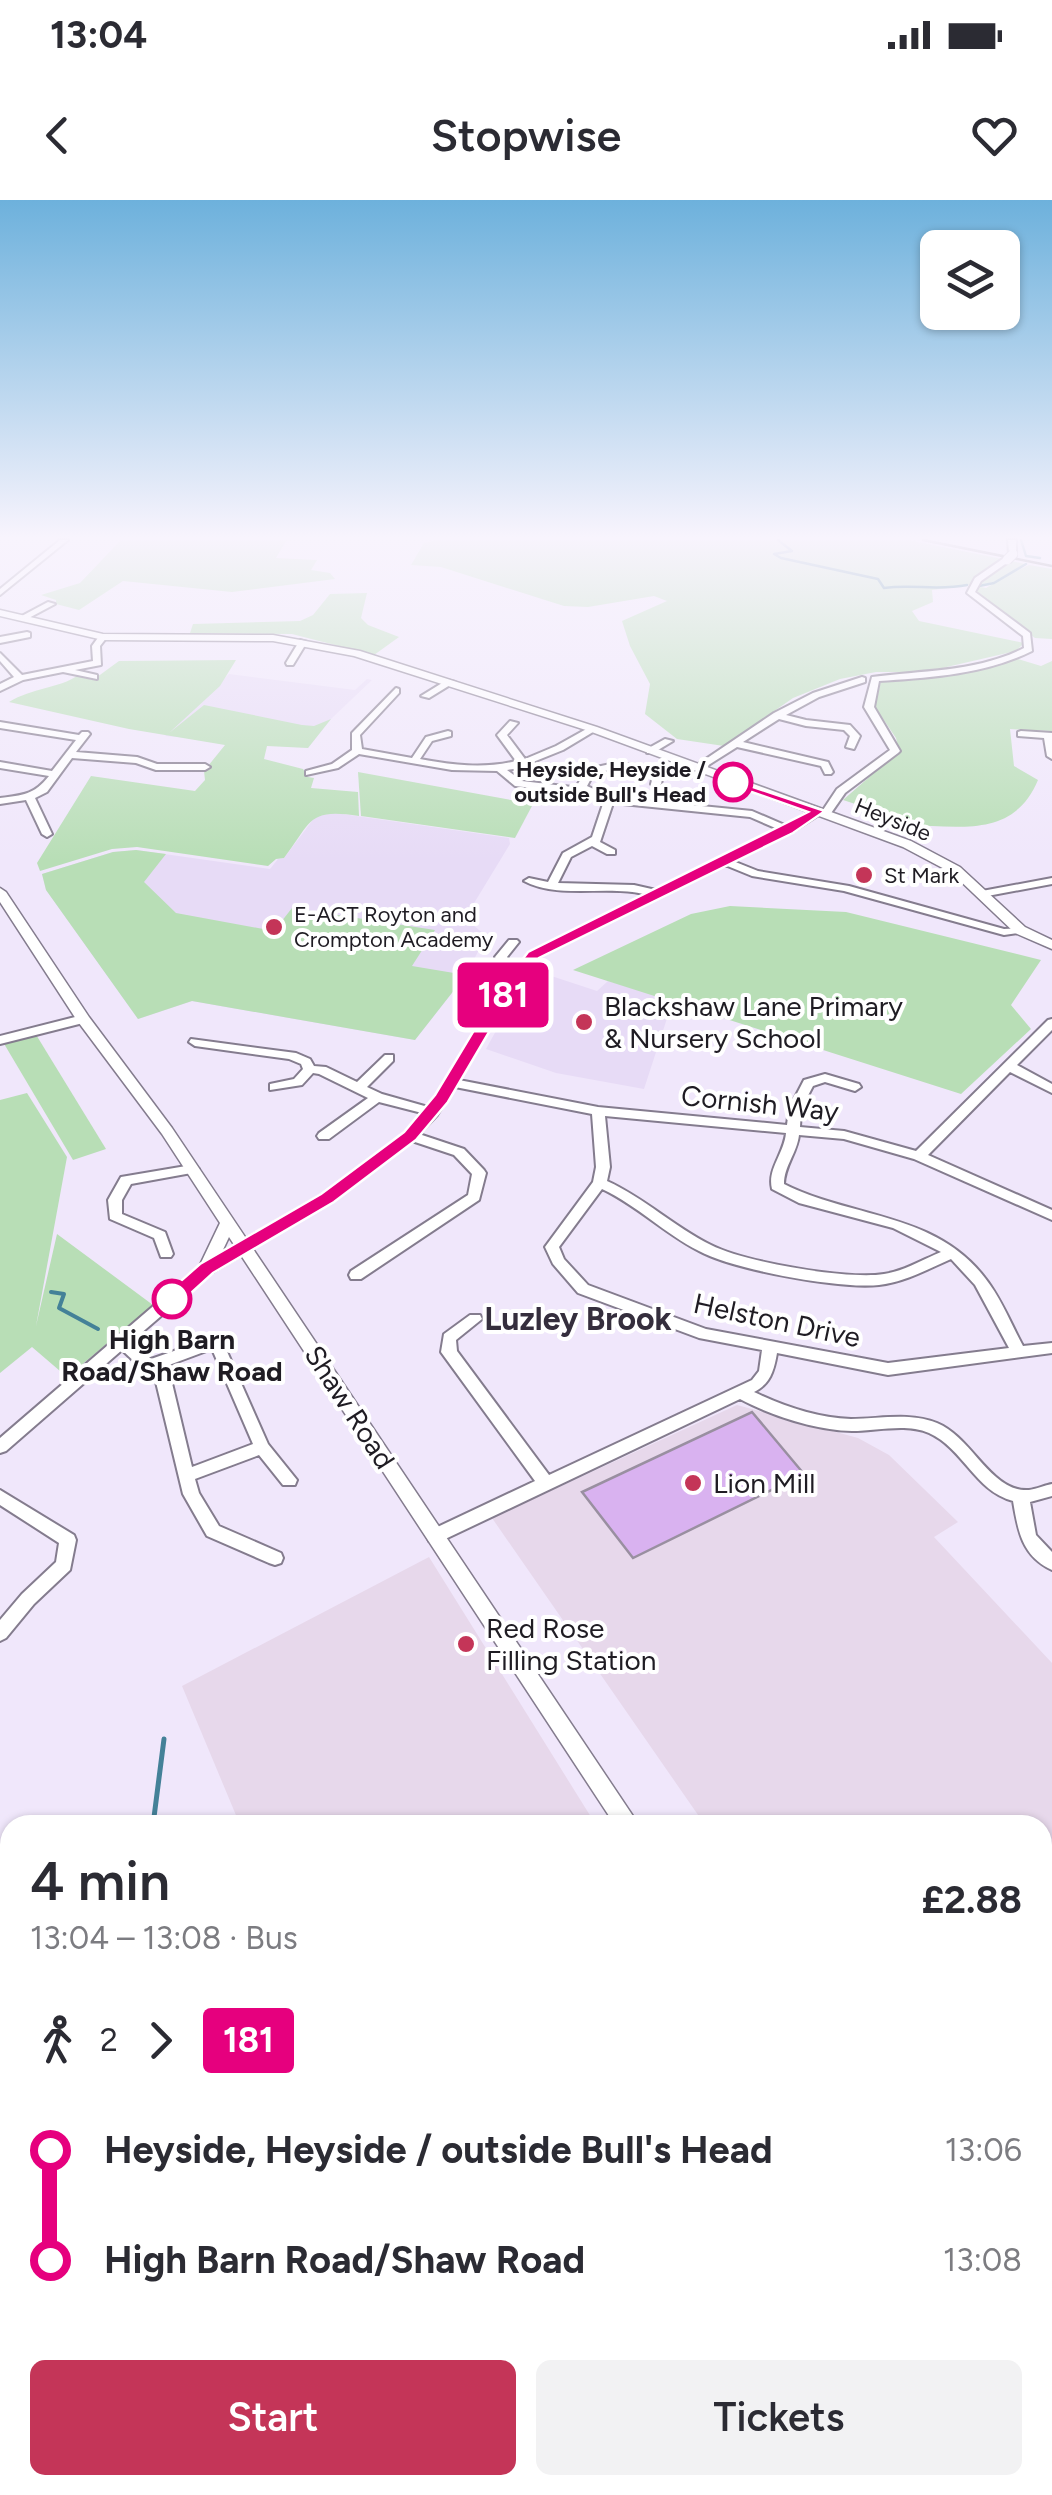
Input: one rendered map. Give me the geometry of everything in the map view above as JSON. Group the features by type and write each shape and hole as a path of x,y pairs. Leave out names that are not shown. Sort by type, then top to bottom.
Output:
{"main road":[{"name":"Heyside","path":"322,647 450,682 593,729 822,812 933,857 965,876 1020,930 1052,945"},
{"name":"Shaw Road","path":"0,892 84,1020 228,1222 621,1815"},
{"path":"206,1268 228,1222"}],"street":[{"path":"0,688 20,678 98,663 96,647"},
{"path":"290,662 300,647"},
{"path":"0,1447 206,1268 327,1198 410,1136 432,1112 514,980 540,950 822,812 841,791 896,750 869,707 875,680 941,674 1013,657 1030,647"},
{"path":"2,661 20,678"},
{"path":"58,670 94,677"},
{"path":"696,769 814,692 862,680"},
{"path":"426,696 450,682"},
{"path":"357,751 355,735 376,716 384,699 396,691"},
{"path":"777,715 847,727 855,736 852,747"},
{"path":"514,723 502,735 524,765"},
{"path":"0,725 82,736 72,755 43,790 29,797 0,801"},
{"path":"309,772 335,766 357,751 474,771 501,770 548,756 593,729"},
{"path":"415,760 429,740 448,734"},
{"path":"1021,734 1050,736 1052,756"},
{"path":"650,752 668,741"},
{"path":"737,744 826,768 841,761"},
{"path":"137,760 146,752"},
{"path":"72,755 137,760 156,766 205,766"},
{"path":"0,765 55,774"},
{"path":"656,784 658,770 614,766 593,769 581,786 603,799 752,814 788,830"},
{"path":"501,770 519,784 568,788"},
{"path":"29,797 47,834"},
{"path":"595,841 603,799"},
{"path":"595,841 611,852"},
{"path":"551,886 568,855 595,841"},
{"path":"724,861 756,874 846,888 1004,932 1020,930"},
{"path":"528,880 551,886 634,888 657,894"},
{"path":"982,894 1052,881"},
{"path":"513,942 501,957 514,980"},
{"path":"0,1040 84,1020"},
{"path":"919,1156 1052,1023"},
{"path":"195,1042 292,1056 306,1062 310,1069"},
{"path":"360,1086 389,1058"},
{"path":"1008,1066 1052,1089"},
{"path":"310,1069 322,1070 378,1097 432,1112"},
{"path":"274,1088 298,1082 310,1069"},
{"path":"855,1087 825,1078 812,1080 795,1109 792,1146 775,1179 783,1192 897,1224 953,1252 981,1282 1019,1353"},
{"name":"Cornish Way","path":"452,1082 598,1111 844,1135 919,1156 1052,1216"},
{"path":"324,1136 378,1097"},
{"path":"598,1111 603,1168 600,1183 634,1196 702,1247 734,1259 878,1280 953,1252"},
{"path":"356,1275 474,1197 479,1173 466,1157 410,1136"},
{"path":"166,1254 160,1235 115,1216 115,1200 126,1180 192,1169"},
{"name":"Helston Drive","path":"600,1183 552,1247 574,1282 605,1299 704,1334 888,1369 1052,1348"},
{"path":"474,1319 449,1338 448,1352 545,1482"},
{"path":"150,1366 216,1342 262,1447 289,1480"},
{"path":"124,1343 163,1379 191,1494 214,1531 275,1558"},
{"path":"435,1536 757,1384 766,1372 770,1347"},
{"path":"739,1391 786,1410 843,1425 928,1426 950,1437 988,1483 1020,1495 1052,1490"},
{"path":"185,1476 262,1447"},
{"path":"1020,1495 1028,1538 1052,1563"},
{"path":"0,1497 68,1540 64,1565 0,1633"}],"shaded area":[{"path":"229,674 355,690 367,679 372,680 331,719 308,748 165,736"},
{"name":"E-ACT Royton and Crompton Academy","path":"329,812 509,838 510,844 465,918 486,936 466,975 415,1040 192,1001 138,1019 46,890 42,874 113,852 136,850 270,869 284,858 315,817"},
{"name":"Blackshaw Lane Primary & Nursery School","path":"530,969 597,991 608,981 673,1000 644,1089 556,1073 486,1049"},
{"path":"737,1405 858,1438 889,1455 958,1522 934,1537 1052,1663 1052,1815 698,1815 492,1518"},
{"path":"429,1557 590,1815 236,1815 182,1686"}],"green space":[{"path":"343,647 385,647 374,655"},
{"path":"631,647 1020,647 925,672 876,672 840,679 793,698 724,746 677,739 645,714 650,684"},
{"path":"1018,659 1041,666 1052,661 1052,731 1010,729 1014,766 1038,780 1025,802 1008,816 989,824 967,826 873,828 889,815 843,800 899,751 896,738 875,707 881,681 947,677 965,668"},
{"path":"236,660 220,686 169,733 204,705 302,725 314,726 331,719 308,748 267,746 264,759 303,769 308,777 314,778 311,788 358,792 359,816 320,816 307,826 284,858 268,866 137,847 112,849 40,871 37,863 91,776 195,791 205,780 204,771 225,745 129,729 9,702 77,676 93,680 119,661"},
{"path":"358,772 533,804 515,838 361,816"},
{"path":"113,852 166,854 144,882 176,913 274,931 292,908 435,930 412,966 466,975 415,1040 192,1001 138,1019 46,890 42,874"},
{"path":"730,906 846,912 1041,960 1011,1005 1031,1029 961,1094 573,970 691,914"},
{"path":"35,1033 106,1149 73,1160 3,1042"},
{"path":"27,1093 67,1157 36,1326 57,1234 153,1305 67,1377 32,1347 0,1373 0,1100"}],"building":[{"name":"Lion Mill","path":"752,1412 804,1474 633,1558 582,1492"}],"waterway":[{"path":"51,1292 64,1294 59,1308 98,1329"},
{"path":"154,1815 164,1739"}],"bus line":[{"name":"181","path":"172,1299 206,1268 327,1198 410,1136 442,1098 520,970 540,950 788,830 818,811 733,782"}],"place":[{"name":"Heyside, Heyside / outside Bull's Head","path":"733,782"},
{"name":"St Mark","path":"864,875"},
{"name":"E-ACT Royton and Crompton Academy","path":"274,927"},
{"name":"Blackshaw Lane Primary & Nursery School","path":"584,1022"},
{"name":"High Barn Road/Shaw Road","path":"172,1299"},
{"name":"Lion Mill","path":"693,1483"},
{"name":"Red Rose Filling Station","path":"466,1644"}],"district":[{"name":"Luzley Brook","path":"578,1319"}]}
